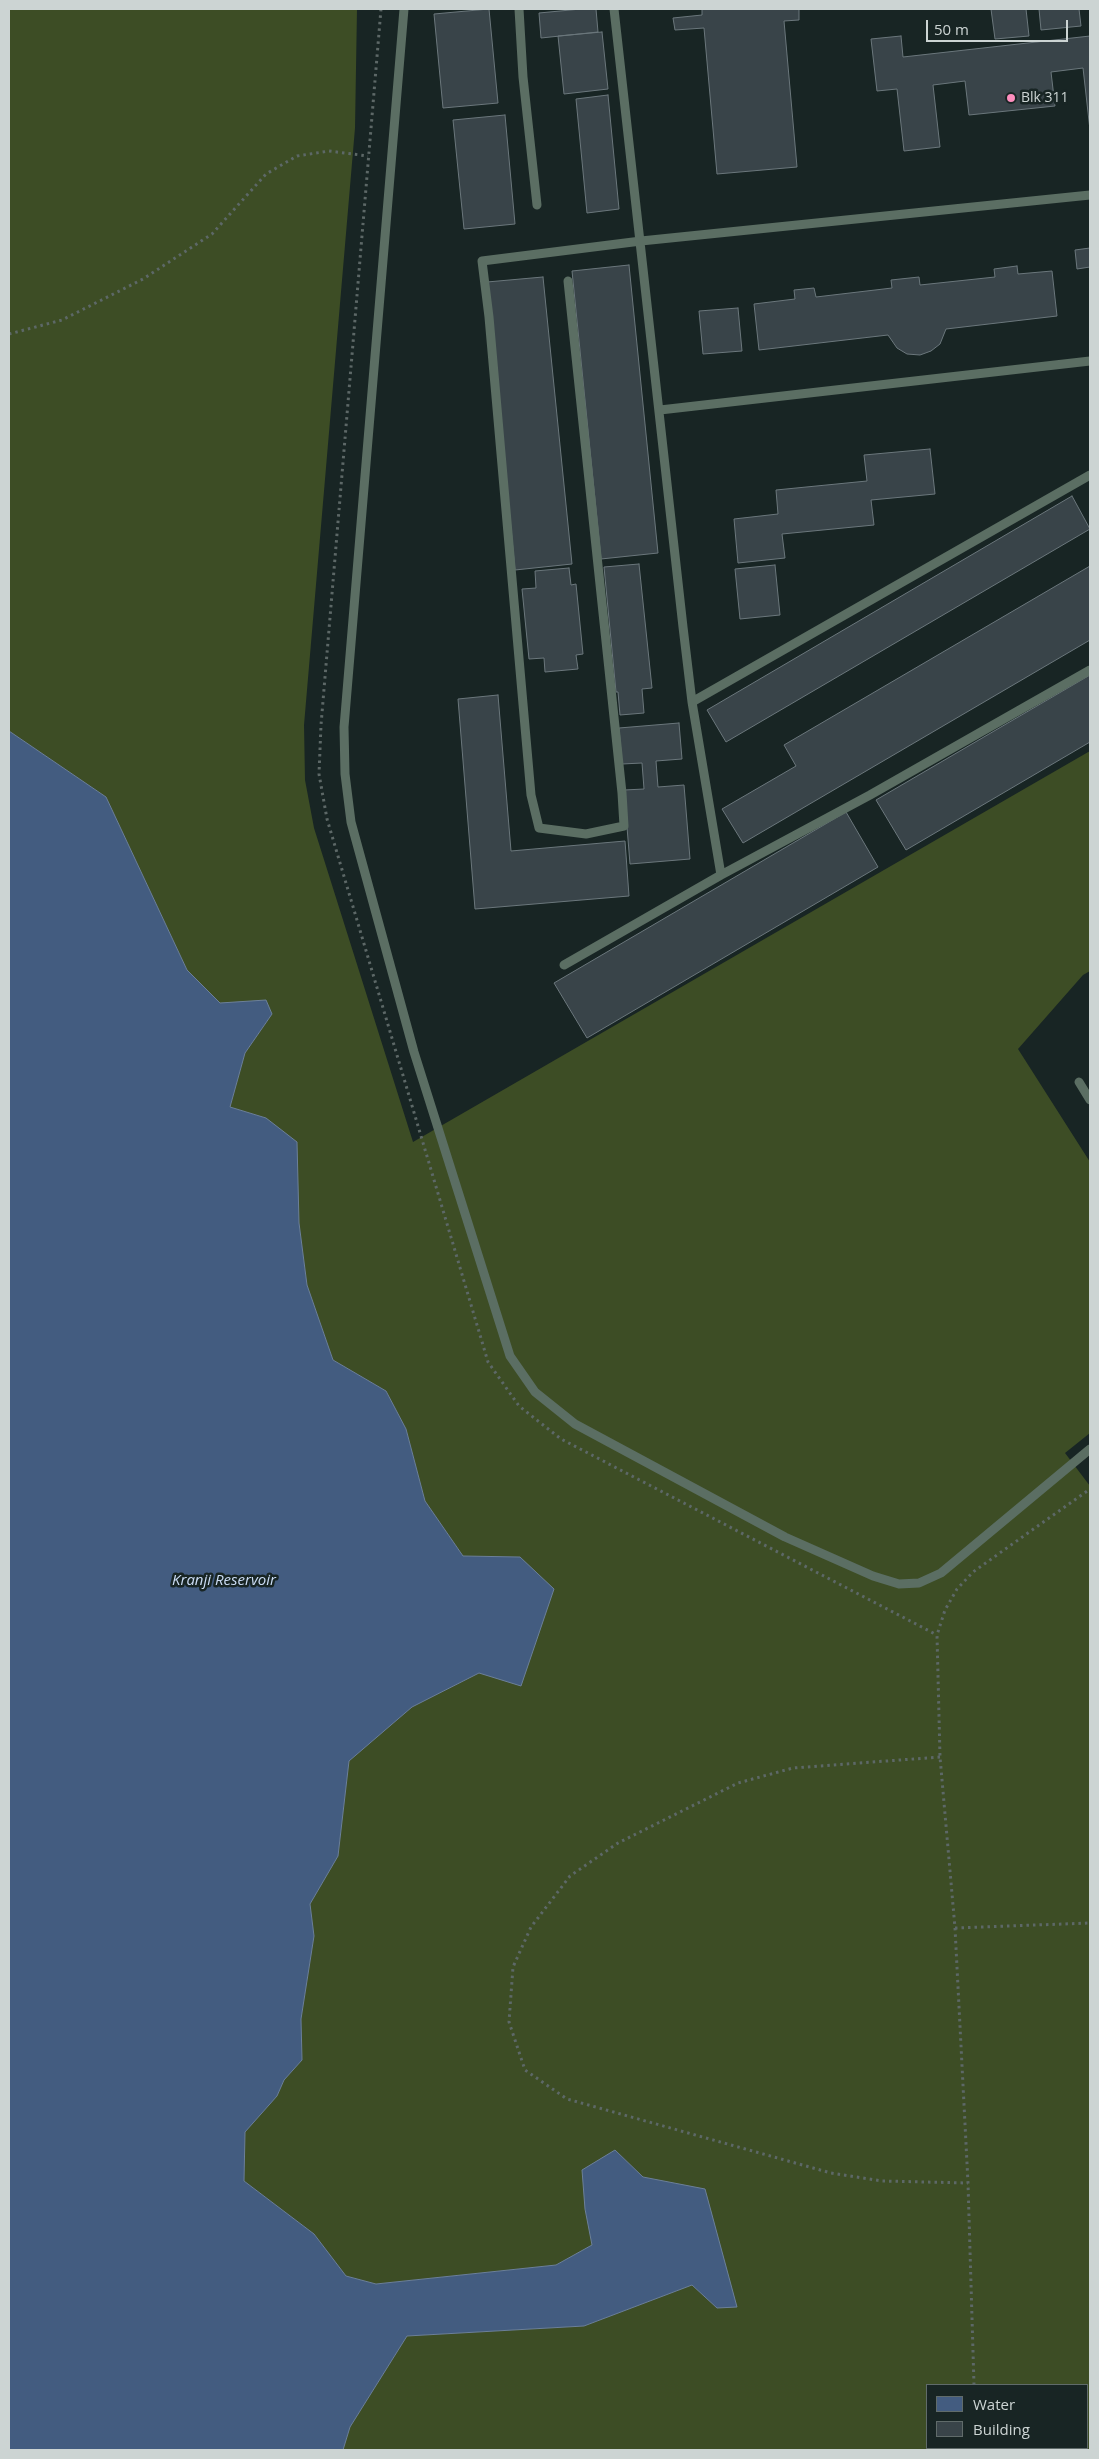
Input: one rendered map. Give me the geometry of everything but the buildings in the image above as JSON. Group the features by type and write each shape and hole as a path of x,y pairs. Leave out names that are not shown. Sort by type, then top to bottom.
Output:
{"lane":[{"path":"404,9 344,727 345,774 351,822 414,1052 510,1356 535,1392 575,1424 785,1537 873,1576 899,1584 918,1583 941,1573 1090,1449"},
{"path":"519,9 537,205"},
{"path":"614,9 692,702 721,875"},
{"path":"568,281 624,826 586,834 539,828 531,795 489,317 482,261 641,241 1090,195"},
{"path":"660,410 1090,361"},
{"path":"692,702 1090,475"},
{"path":"564,965 721,875 870,795 1090,670"},
{"path":"1079,1082 1090,1100"}],"path":[{"path":"382,9 368,156 322,716 319,774 327,820 488,1362 519,1406 561,1439 937,1635"},
{"path":"9,334 62,320 143,279 212,234 266,174 297,156 329,151 368,156"},
{"path":"974,2384 968,2184 955,1928 940,1756 937,1635 945,1610 957,1589 973,1572 1090,1489"},
{"path":"940,1756 793,1768 738,1784 618,1843 570,1876 530,1927 513,1967 509,2022 525,2070 567,2099 831,2173 882,2181 968,2184"},
{"path":"955,1928 1090,1923"}],"green space":[{"path":"9,9 357,9 355,128 304,725 305,780 314,828 413,1142 1090,751 1090,971 1083,975 1018,1049 1090,1162 1090,1433 1065,1453 1090,1486 1090,2450 343,2450 350,2427 407,2336 584,2326 692,2285 717,2308 705,2190 643,2177 615,2150 585,2209 593,2245 556,2265 376,2284 346,2276 314,2234 244,2181 245,2132 277,2096 284,2080 302,2060 301,2019 314,1936 310,1904 338,1856 349,1761 412,1707 479,1673 520,1557 463,1556 425,1501 406,1429 386,1391 333,1360 307,1285 299,1223 266,1118 230,1107 245,1053 272,1014 220,1003 187,970 106,797 9,731"}],"water":[{"name":"Kranji Reservoir","path":"9,731 106,797 187,970 220,1003 266,1000 272,1014 245,1053 230,1107 266,1118 297,1142 299,1223 307,1285 333,1360 386,1391 406,1429 425,1501 463,1556 520,1557 554,1589 521,1686 479,1673 412,1707 349,1761 338,1856 310,1904 314,1936 301,2019 302,2060 284,2080 277,2096 245,2132 244,2181 314,2234 346,2276 376,2284 556,2265 592,2245 585,2209 582,2170 615,2150 643,2177 705,2189 737,2307 717,2308 692,2285 584,2326 407,2336 350,2427 343,2450 9,2450"}],"place":[{"name":"Blk 311","path":"1011,98"}]}
